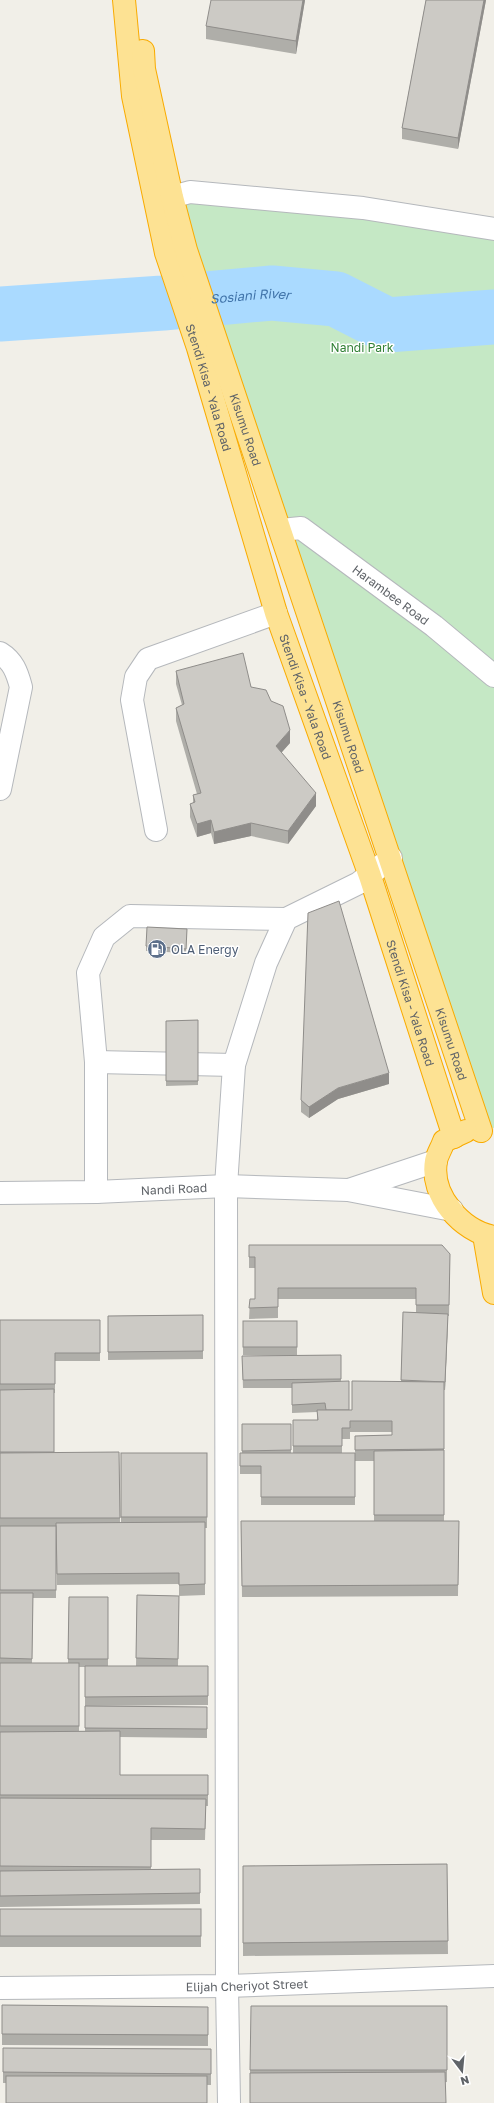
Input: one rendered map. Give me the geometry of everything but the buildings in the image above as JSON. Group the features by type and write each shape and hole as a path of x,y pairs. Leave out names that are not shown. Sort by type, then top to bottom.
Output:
{"highway":[{"path":"124,0 133,96 176,252"},
{"name":"Stendi Kisa - Yala Road","path":"138,0 144,69 172,197 176,252 207,346 276,613 370,876 454,1137"},
{"name":"Kisumu Road","path":"207,346 281,530 391,858 488,1131"},
{"path":"488,1131 466,1131 444,1141 436,1161 438,1189 452,1210 464,1225 489,1236 494,1293"}],"street":[{"path":"172,197 190,192 363,208 494,229"},
{"name":"Harambee Road","path":"281,530 301,528 434,626 494,676"},
{"path":"156,830 132,700 136,676 148,659 276,613"},
{"path":"0,653 8,658 16,670 21,686 0,789"},
{"path":"96,1192 96,1062 88,973 104,937 130,916 286,919 370,876 391,858"},
{"path":"229,2103 226,1986 226,1186 234,1065 266,963 286,919"},
{"path":"96,1062 234,1065"},
{"name":"Nandi Road","path":"348,1190 436,1161"},
{"name":"Nandi Road","path":"0,1193 96,1192 226,1186 348,1190 452,1210"},
{"name":"Elijah Cheriyot Street","path":"0,1988 226,1986 494,1976"}],"green space":[{"name":"Nandi Park","path":"177,199 494,233 494,1128 481,1125"}],"waterway":[{"name":"Sosiani River","path":"0,314 163,303 272,293 336,299 387,325 494,317"}],"place":[{"name":"OLA Energy","path":"157,949"}]}
